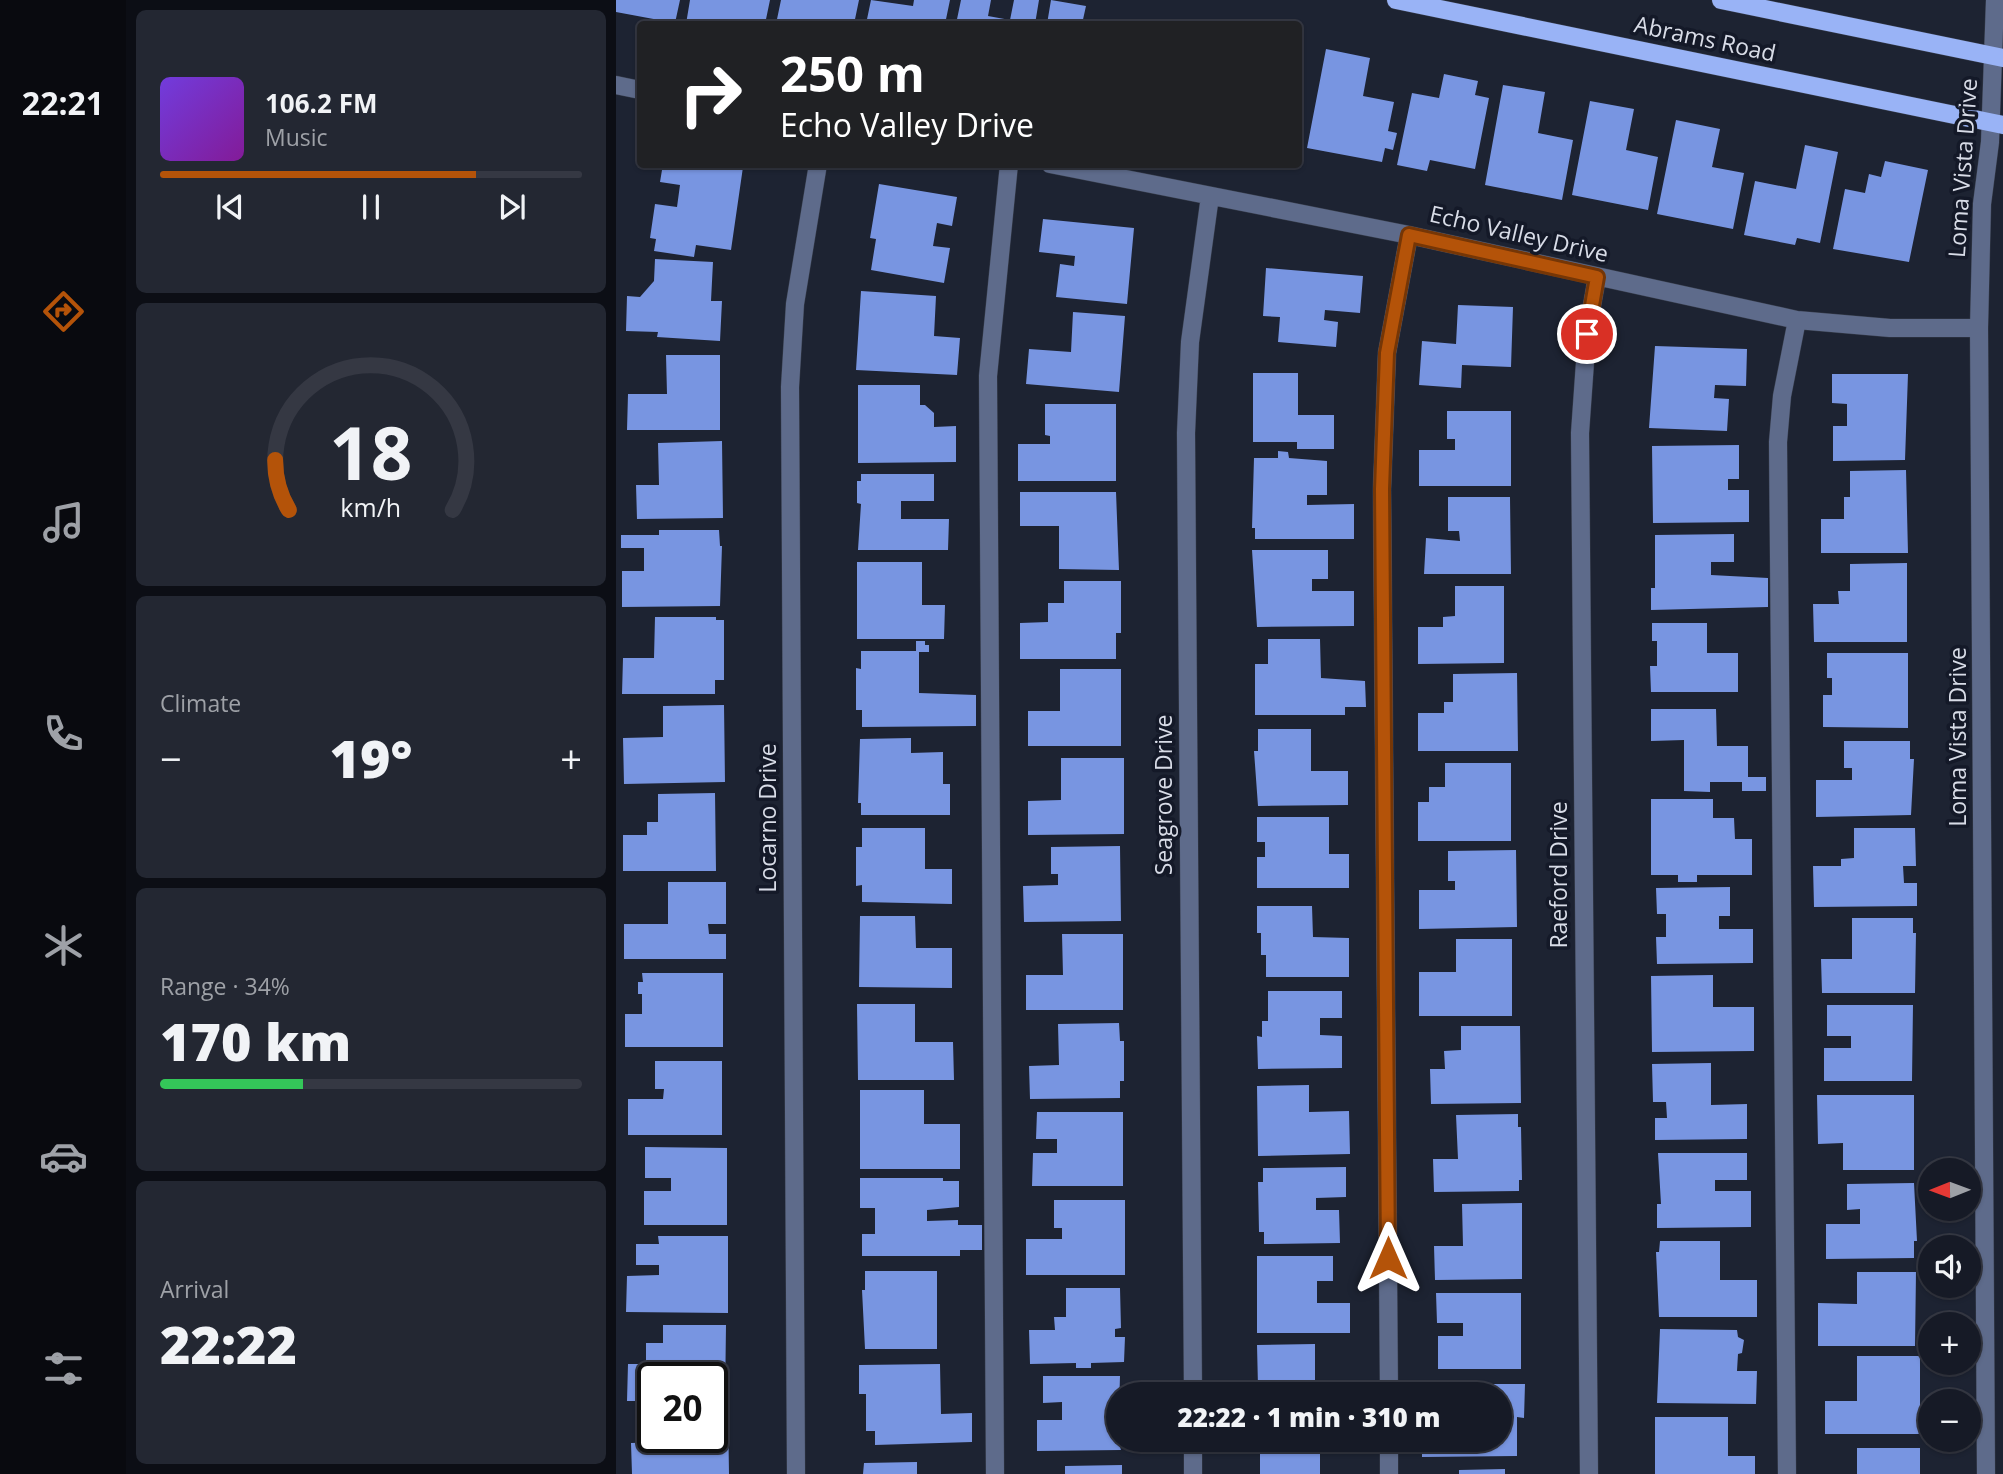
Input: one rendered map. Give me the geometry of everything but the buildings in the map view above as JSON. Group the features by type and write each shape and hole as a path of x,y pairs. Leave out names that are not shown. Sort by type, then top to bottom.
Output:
{"main road":[{"name":"Abrams Road","path":"1396,0 1997,124"},
{"name":"Abrams Road","path":"1721,0 1999,57"}],"street":[{"name":"Loma Vista Drive","path":"1986,1474 1979,327 1982,204 1997,124 1999,57 1995,0"},
{"path":"616,85 637,89"},
{"name":"Locarno Drive","path":"796,1474 790,387 795,304 816,168"},
{"path":"995,1474 988,376 1009,168"},
{"name":"Echo Valley Drive","path":"1070,168 1409,235 1797,320 1890,328 1979,327"},
{"name":"Seagrove Drive","path":"1192,1382 1186,433 1190,342 1210,196"},
{"path":"1389,1382 1382,489 1387,353 1409,235"},
{"name":"Raeford Drive","path":"1589,1474 1580,433 1587,334 1597,277"},
{"path":"1787,1474 1778,442 1782,396 1797,320"},
{"path":"1193,1452 1193,1474"},
{"path":"1389,1452 1389,1474"}],"route":[{"path":"1388,1258 1382,489 1387,353 1409,235 1597,277 1587,334"}]}
